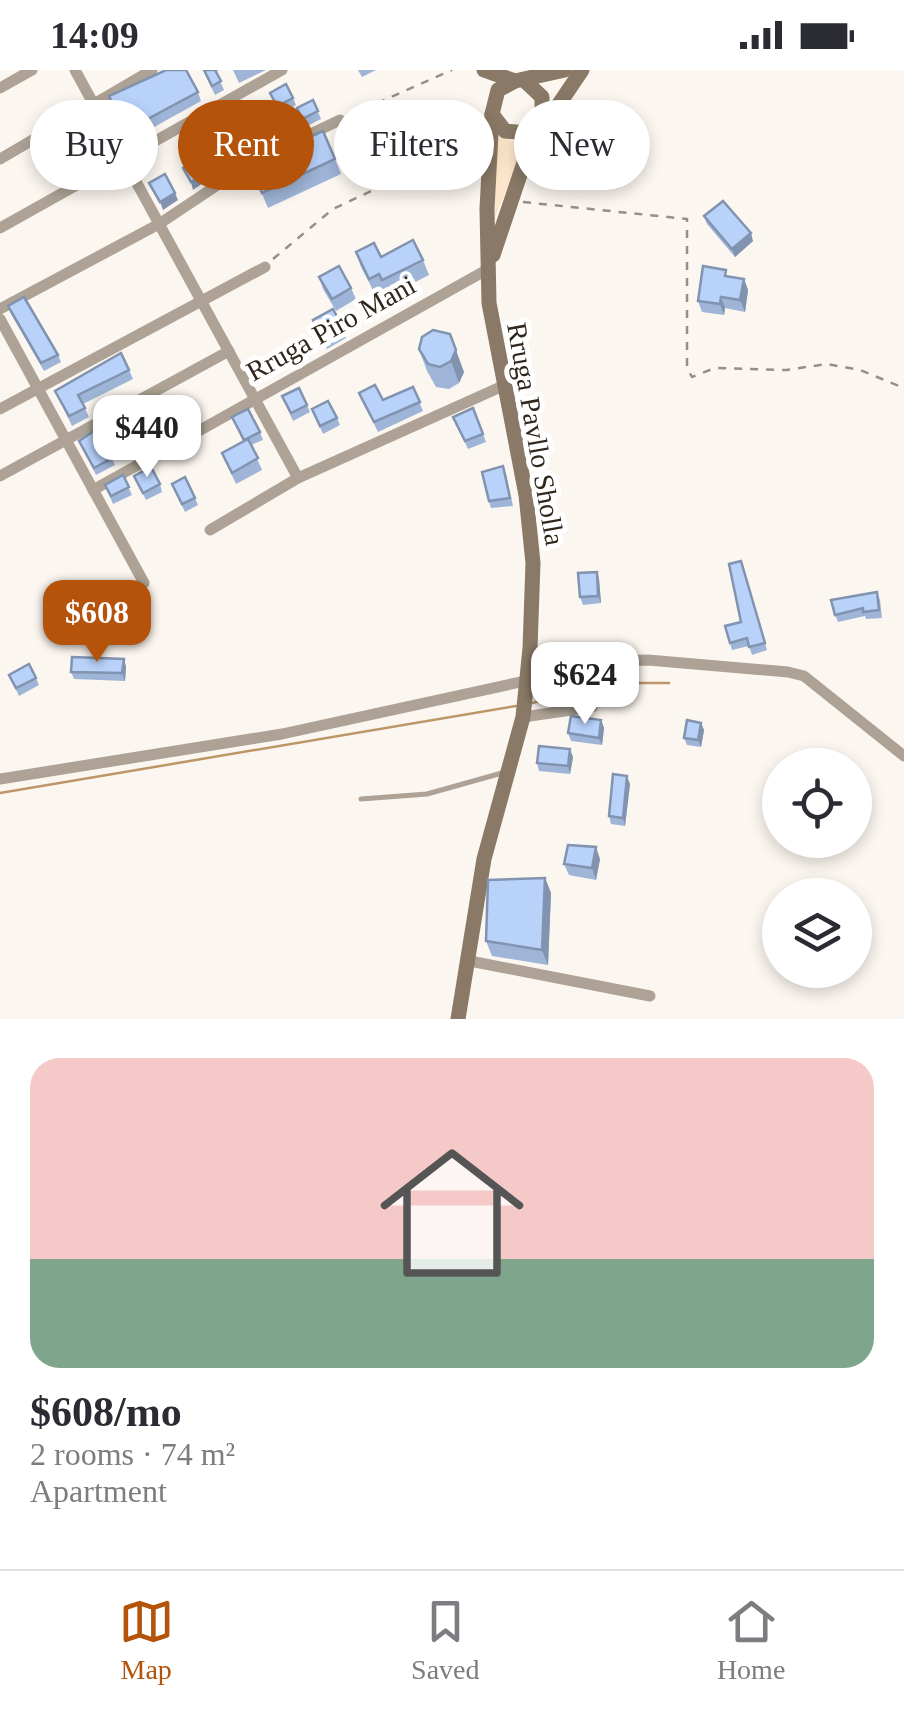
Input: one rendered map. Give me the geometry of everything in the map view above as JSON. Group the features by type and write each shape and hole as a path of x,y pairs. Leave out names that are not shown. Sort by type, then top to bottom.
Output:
{"street":[{"path":"0,88 32,70"},
{"path":"75,70 91,100"},
{"path":"100,100 152,70"},
{"path":"158,139 282,70"},
{"path":"483,70 520,82 542,100"},
{"path":"483,70 490,100"},
{"path":"494,103 505,84 565,70"},
{"path":"562,100 582,70"},
{"path":"494,110 505,131 514,132"},
{"path":"0,309 159,224 252,162 334,123"},
{"path":"0,159 30,141"},
{"name":"Rruga Pavllo Sholla","path":"490,268 514,188"},
{"path":"0,228 67,190"},
{"path":"140,190 298,478"},
{"name":"Rruga Pavllo Sholla","path":"458,1019 484,858 524,716 533,562 526,495 492,324 490,190"},
{"path":"0,409 266,267"},
{"name":"Rruga Piro Mani","path":"93,490 490,268"},
{"path":"0,320 144,583"},
{"path":"0,476 229,351"},
{"path":"210,530 298,478 505,385"},
{"path":"528,662 648,660 788,672 804,676 904,756"},
{"path":"0,779 282,734 524,688"},
{"path":"524,716 592,707"},
{"path":"470,962 650,996"}],"lane":[{"path":"361,799 427,794 510,772"}],"path":[{"path":"385,100 452,70"},
{"path":"266,267 333,209 373,190"},
{"path":"509,201 687,218 687,368 692,377 715,368 786,370 826,364 860,370 904,388"}],"shaded area":[{"path":"496,134 514,140 514,171 495,217"}],"building":[{"path":"166,70 186,70 198,92 158,113 158,100 111,100 109,96"},
{"path":"204,70 215,70 221,81 212,86"},
{"path":"286,84 293,98 274,100 270,93"},
{"path":"323,131 334,159 314,169 314,135"},
{"path":"165,174 175,193 160,202 153,190 158,190 158,178"},
{"path":"723,201 751,233 732,249 704,216"},
{"path":"413,240 423,260 382,280 379,274 369,279 356,252 374,243 381,257"},
{"path":"339,266 351,288 332,299 319,277"},
{"path":"703,266 726,270 725,276 744,279 740,300 721,297 720,304 698,301"},
{"path":"24,297 58,355 41,363 8,306"},
{"path":"333,309 342,326 322,337 313,320"},
{"path":"433,330 450,334 456,350 451,361 440,367 428,364 419,349 422,337"},
{"path":"121,353 129,370 78,395 85,408 69,416 55,391"},
{"path":"375,385 383,400 413,387 420,402 374,422 359,393"},
{"path":"299,388 307,405 291,413 282,396"},
{"path":"328,401 337,418 320,426 312,409"},
{"path":"473,408 483,434 465,441 453,417"},
{"path":"248,409 260,432 244,440 232,417"},
{"path":"121,413 130,430 104,443 112,458 94,468 79,441"},
{"path":"248,439 258,458 232,473 222,453"},
{"path":"503,466 510,498 489,501 482,472"},
{"path":"151,467 160,484 143,493 134,476"},
{"path":"123,475 129,487 111,496 105,485"},
{"path":"185,477 195,498 182,504 172,484"},
{"path":"741,561 765,643 749,647 747,638 730,643 725,626 741,622 729,564"},
{"path":"597,572 598,596 580,597 578,573"},
{"path":"877,592 879,610 863,612 863,608 835,615 831,600"},
{"path":"72,657 124,659 122,673 71,672"},
{"path":"29,664 36,678 16,688 9,675"},
{"path":"571,716 601,720 599,738 568,733"},
{"path":"687,720 701,723 698,740 684,738"},
{"path":"539,746 570,749 568,766 537,763"},
{"path":"613,774 627,776 623,818 609,816"},
{"path":"568,845 596,847 592,868 564,864"},
{"path":"545,878 542,950 486,941 488,880"}],"waterway":[{"path":"529,704 603,683 669,683"},
{"path":"0,793 516,706"}]}
